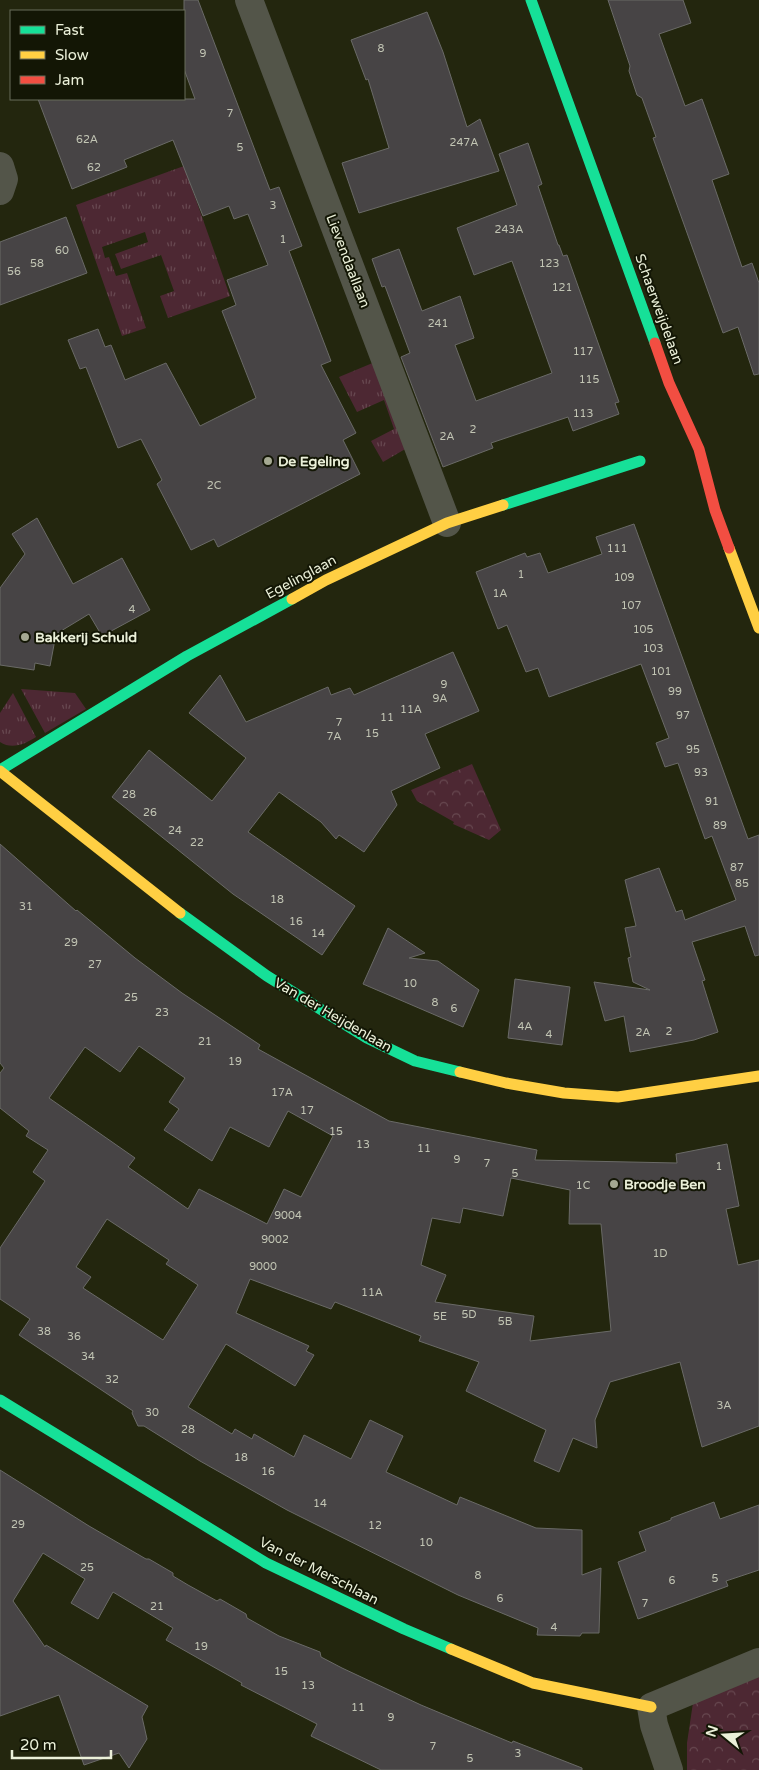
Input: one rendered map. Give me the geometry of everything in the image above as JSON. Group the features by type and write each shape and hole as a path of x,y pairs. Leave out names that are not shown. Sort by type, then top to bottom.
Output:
{"street":[{"name":"Lievendaallaan","path":"249,0 447,523"},
{"name":"Schaerweijdelaan","path":"531,0 669,383 699,449 715,510 759,628"},
{"path":"0,166 4,179 0,191"},
{"name":"Egelinglaan","path":"0,770 217,639 326,580 447,523 640,461"},
{"name":"Van der Heijdenlaan","path":"0,770 180,913 267,976 367,1038 414,1060 506,1083 564,1093 618,1096 759,1076"},
{"name":"Van der Merschlaan","path":"0,1400 266,1563 404,1629 533,1683 651,1707"},
{"path":"669,1770 654,1725 651,1707 759,1662"}],"green space":[{"path":"184,166 230,296 168,318 160,296 174,291 161,255 121,269 115,254 148,242 145,232 102,247 105,258 109,257 116,276 127,273 146,328 122,336 76,205"},
{"path":"375,362 407,448 383,462 371,441 394,429 384,400 357,412 339,377"},
{"path":"21,689 75,693 86,709 45,733"},
{"path":"13,693 36,737 23,744 9,746 0,742 0,713"},
{"path":"472,764 501,830 489,840 453,824 454,822 417,801 411,790"},
{"path":"759,1671 759,1770 687,1770 687,1743 694,1696"}],"building":[{"path":"184,0 198,0 270,190 279,187 302,246 289,251 331,361 321,365 356,433 343,440 360,474 218,547 214,539 191,550 157,484 162,480 141,439 118,448 86,367 80,369 68,340 98,329 105,347 111,345 125,380 166,363 200,426 256,398 222,311 236,305 227,280 268,265 248,214 234,219 229,206 203,216 173,140 124,160 127,167 72,189 38,100 195,99 185,72"},
{"path":"608,0 683,0 691,23 659,34 685,106 702,99 729,174 712,180 742,267 752,263 759,283 759,374 754,375 738,327 723,333 653,138 656,137 642,98 637,95 629,71 630,66"},
{"path":"427,12 443,52 467,127 480,119 499,171 359,213 342,163 389,148 368,79 366,80 351,40"},
{"path":"528,143 542,184 538,186 558,245 563,256 567,255 619,402 615,403 619,414 573,431 568,417 491,443 493,448 443,467 401,357 410,353 385,286 382,287 372,259 399,249 422,311 460,296 474,338 455,345 476,401 552,373 512,261 474,275 457,228 517,205 499,154"},
{"path":"66,217 87,273 0,305 0,242"},
{"path":"37,518 73,584 122,558 150,610 102,636 89,614 56,634 50,666 35,663 34,670 0,665 0,588 25,554 12,534"},
{"path":"634,524 748,839 759,835 759,955 755,956 745,926 692,942 705,980 702,981 718,1032 694,1040 630,1052 624,1016 605,1021 594,982 650,990 633,982 628,958 631,957 625,928 636,926 625,880 659,868 676,912 682,910 685,920 736,900 712,836 705,839 678,763 665,767 656,743 669,738 641,664 549,697 538,668 526,672 507,625 498,629 476,572 525,553 527,557 540,553 548,573 602,554 596,537"},
{"path":"453,652 479,711 425,734 440,768 391,791 397,805 364,852 339,835 336,839 321,822 279,792 248,832 355,906 322,955 233,894 112,797 149,750 212,801 246,758 189,713 220,675 246,722 328,687 331,695 350,688 354,695"},
{"path":"0,844 76,911 135,958 182,993 260,1045 258,1049 389,1121 537,1150 535,1160 677,1163 676,1154 727,1144 739,1206 726,1209 738,1265 759,1260 759,1426 702,1447 680,1362 610,1382 595,1420 597,1448 573,1438 559,1472 534,1461 546,1430 466,1391 479,1362 419,1341 421,1336 335,1302 331,1309 250,1279 236,1313 309,1346 306,1351 314,1355 295,1386 226,1344 188,1407 232,1434 235,1429 252,1439 254,1434 294,1457 304,1435 351,1459 370,1420 403,1436 386,1472 457,1505 460,1497 536,1528 582,1530 582,1575 601,1568 599,1633 582,1633 580,1636 537,1635 538,1628 458,1595 287,1510 200,1461 144,1426 138,1426 132,1413 133,1411 19,1335 30,1319 0,1299 0,1248 45,1181 33,1172 48,1150 26,1136 29,1131 0,1108 0,1073 4,1068 0,1063","holes":["139,1046 185,1078 169,1102 179,1109 164,1130 212,1161 230,1127 269,1147 288,1111 333,1136 301,1197 284,1189 267,1224 199,1189 188,1209 128,1167 135,1158 49,1098 85,1047 120,1072","511,1178 570,1190 569,1224 601,1224 611,1331 530,1341 534,1316 435,1302 446,1275 421,1265 432,1218 460,1223 463,1208 503,1216","107,1219 169,1260 166,1264 198,1285 163,1340 83,1288 91,1277 76,1267"]},
{"path":"388,928 425,953 409,958 438,961 479,990 463,1027 363,984"},
{"path":"515,979 570,987 562,1045 508,1038"},
{"path":"0,1470 89,1526 173,1573 173,1576 188,1585 217,1601 220,1599 246,1614 247,1618 279,1636 320,1652 321,1657 421,1705 512,1743 513,1741 582,1768 582,1770 381,1770 311,1736 317,1724 241,1685 242,1683 166,1640 173,1628 113,1592 98,1619 71,1603 85,1579 43,1553 13,1601 45,1647 46,1645 148,1706 142,1717 147,1739 129,1768 119,1753 84,1765 59,1695 0,1716"},
{"path":"714,1502 720,1519 759,1505 759,1570 726,1581 728,1586 638,1619 618,1562 646,1551 639,1532"}],"traffic: fast":[{"path":"531,0 655,343"},
{"path":"503,505 640,461"},
{"path":"0,770 187,656 292,599"},
{"path":"180,913 267,976 367,1038 415,1061 460,1072"},
{"path":"0,1400 266,1563 404,1629 451,1649"}],"traffic: slow":[{"path":"292,599 326,580 447,523 503,505"},
{"path":"729,548 759,628"},
{"path":"0,771 180,913"},
{"path":"460,1072 506,1083 564,1093 618,1097 759,1076"},
{"path":"451,1649 533,1683 651,1707"}],"traffic: jam":[{"path":"655,343 669,383 699,449 715,510 729,548"}],"place":[{"name":"De Egeling","path":"268,461"},
{"name":"Bakkerij Schuld","path":"25,637"},
{"name":"Broodje Ben","path":"614,1184"}]}
